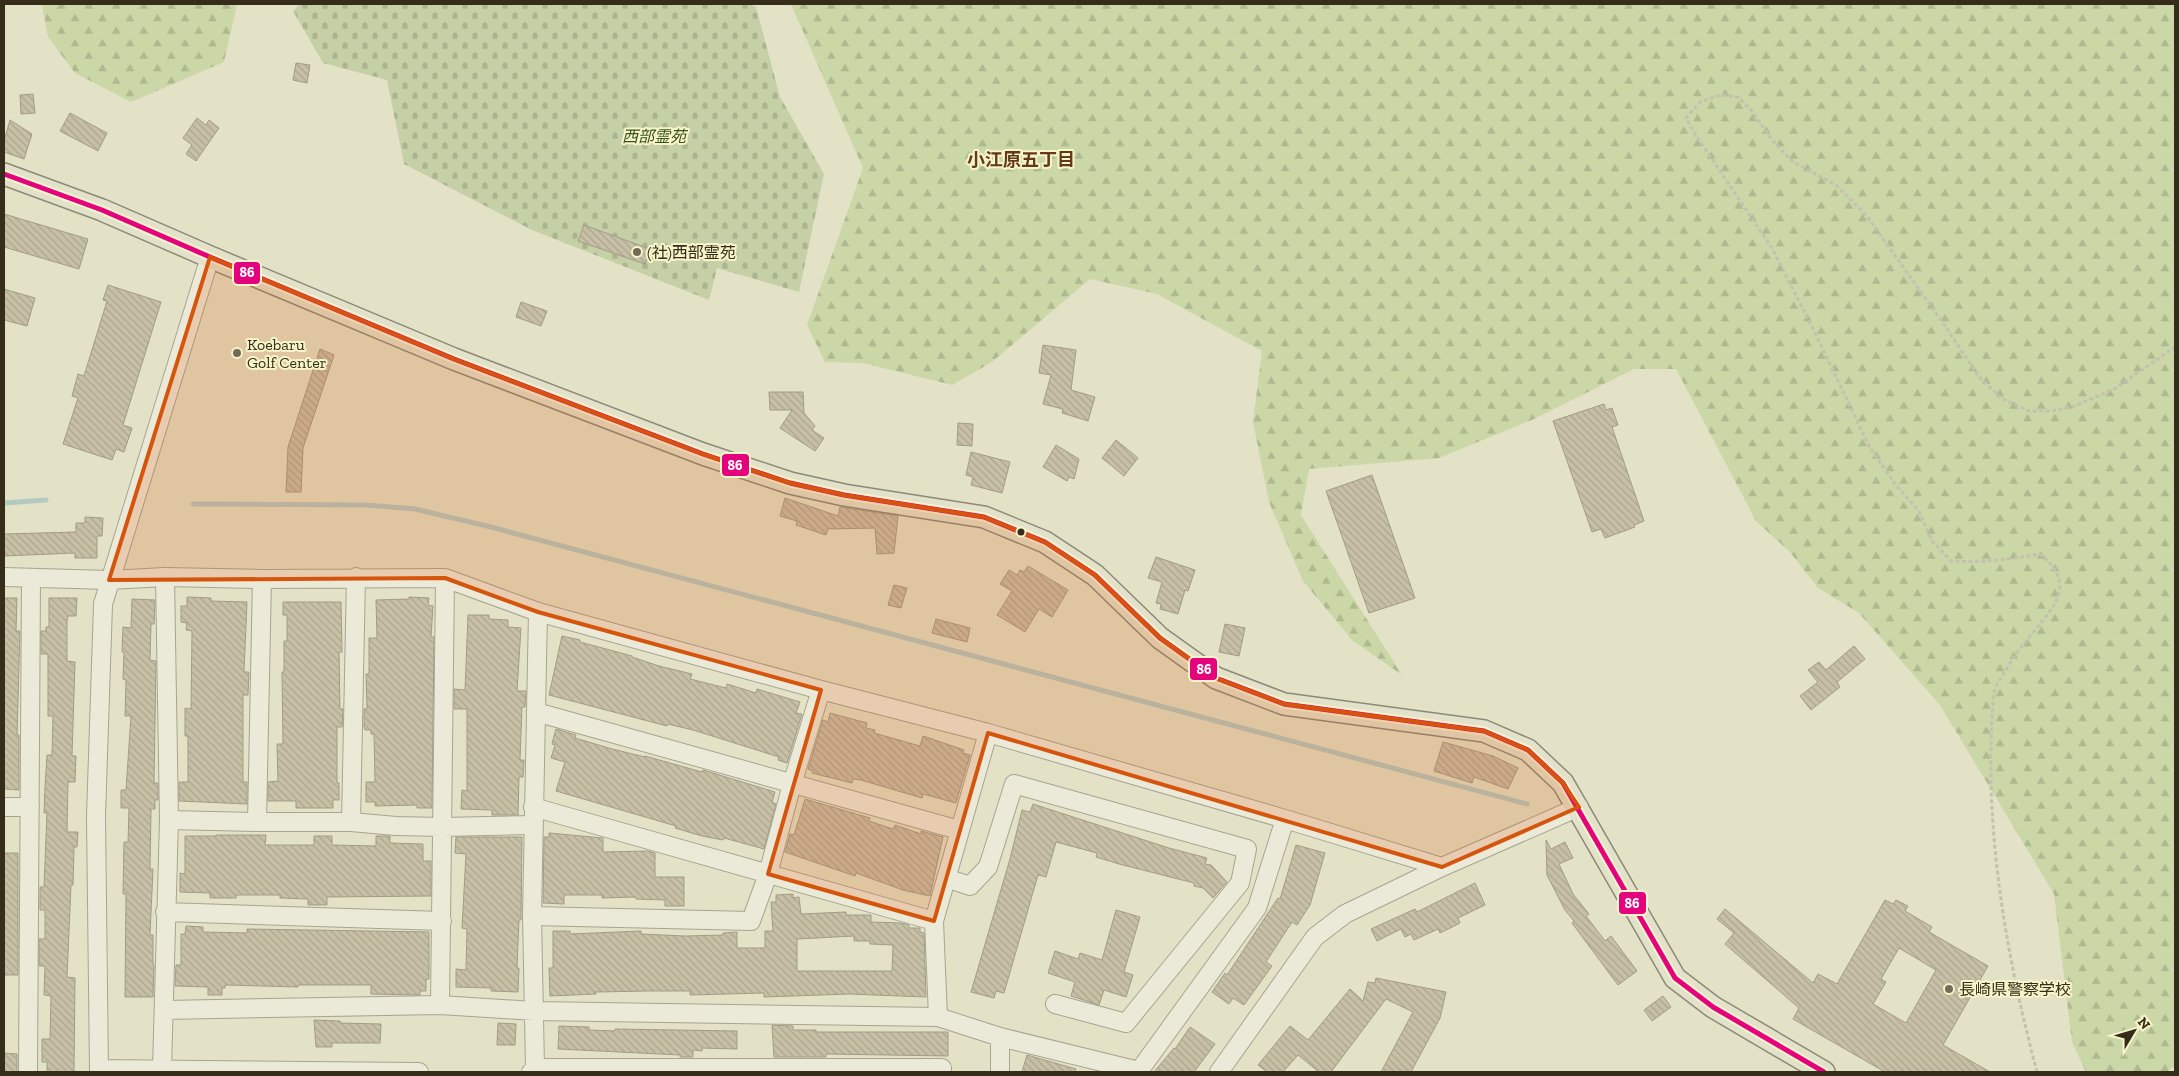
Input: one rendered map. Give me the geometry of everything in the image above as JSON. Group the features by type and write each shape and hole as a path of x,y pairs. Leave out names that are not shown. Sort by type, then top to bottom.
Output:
{"main road":[{"path":"4,174 102,210 210,258 454,359 703,454 790,483 844,495 993,520 1045,542 1095,575 1160,638 1216,678 1284,704 1484,731 1528,750 1563,783 1675,978 1713,1007 1824,1072"}],"street":[{"path":"210,258 103,604 96,816 99,1071 162,1069 419,1072"},
{"path":"4,577 109,580 165,577 262,579 445,578 538,612 821,690 988,733 1285,819 1442,867"},
{"path":"162,1069 169,820 165,577"},
{"path":"351,822 356,577"},
{"path":"28,1072 31,578"},
{"path":"440,1005 445,578"},
{"path":"257,822 262,579"},
{"path":"538,612 533,807 533,1070 942,1068 942,1072"},
{"path":"532,916 751,921 768,874 792,784 821,690"},
{"path":"536,712 960,830"},
{"path":"938,1017 934,921 988,733"},
{"path":"946,878 970,886 988,867 1014,784 1247,849 1240,883 1126,1023 1055,1004"},
{"path":"4,807 30,807"},
{"path":"533,807 934,921"},
{"path":"1219,1072 1315,937 1345,914 1442,867 1578,807"},
{"path":"164,1010 440,1005 534,1011 938,1017 1000,1037 1138,1072 1257,908 1285,819"},
{"path":"169,820 351,822 396,826 442,827 534,825"},
{"path":"165,912 442,921"},
{"path":"1000,1037 1000,1072"}],"path":[{"path":"2038,1072 2025,1026 2006,935 1991,796 1990,732 1995,688 2028,638 2045,620 2056,602 2060,583 2057,574 2054,566 2040,554 2007,560 1951,561 1932,541 1919,511 1895,484 1869,446 1814,330 1772,248 1696,137 1686,118 1700,102 1720,95 1738,97 1752,111 1773,141 1793,162 1836,185 1866,215 1941,320 1978,377 2002,398 2015,405 2029,411 2052,411 2075,406 2116,388 2175,347"}],"highlighted area":[{"path":"210,257 454,359 703,454 790,483 844,495 984,517 1045,542 1095,575 1160,638 1216,678 1284,704 1484,731 1528,750 1563,783 1579,807 1442,867 988,733 934,921 768,874 821,690 538,612 445,578 109,580"}],"green space":[{"path":"42,4 237,4 224,62 131,102 75,73 48,37"},
{"name":"西部霊苑","path":"300,4 750,4 756,7 780,97 824,174 799,292 717,268 709,300 532,230 404,164 387,80 323,63 293,11"},
{"path":"791,4 2175,4 2175,1066 2166,1072 2086,1072 2072,1042 2054,894 1940,705 1859,613 1818,588 1790,552 1756,521 1676,369 1634,369 1534,419 1439,458 1309,469 1301,515 1402,675 1353,641 1303,581 1269,502 1253,422 1262,351 1157,294 1090,279 992,362 952,385 863,363 825,362 807,325 863,168"}],"building":[{"path":"296,63 310,65 307,83 293,80"},
{"path":"33,94 35,113 21,114 20,95"},
{"path":"70,113 107,133 98,151 60,131"},
{"path":"197,118 206,125 209,120 219,128 196,161 186,154 192,145 183,138"},
{"path":"10,120 32,134 24,159 4,152 4,141"},
{"path":"4,214 88,239 79,269 4,247"},
{"path":"584,225 650,249 645,264 578,241"},
{"path":"108,285 161,302 123,425 132,428 124,452 116,449 112,460 63,444 78,398 72,396 78,374 84,376 107,301 103,300"},
{"path":"4,289 35,298 27,326 4,320"},
{"path":"521,302 547,311 541,326 516,317"},
{"path":"1043,345 1076,350 1071,390 1095,397 1088,421 1062,413 1063,409 1043,404 1051,375 1039,373"},
{"path":"320,349 334,355 303,448 301,492 286,492 288,447"},
{"path":"769,392 803,392 804,413 815,426 812,430 824,438 815,451 780,428 792,410 770,410"},
{"path":"1604,404 1606,410 1612,408 1618,425 1612,427 1644,521 1634,525 1635,527 1605,538 1601,529 1592,532 1553,421"},
{"path":"958,423 973,424 972,446 957,445"},
{"path":"1116,440 1138,458 1124,476 1102,458"},
{"path":"1056,445 1079,459 1074,479 1069,477 1067,481 1043,467"},
{"path":"971,452 1010,462 1002,493 971,485 973,477 966,475"},
{"path":"1372,475 1415,598 1369,613 1326,491"},
{"path":"785,498 838,516 840,507 898,516 894,553 877,554 875,528 828,529 826,535 796,525 797,521 780,516"},
{"path":"85,517 103,518 102,536 97,536 97,558 75,558 75,553 4,556 4,534 76,532 76,523 85,523"},
{"path":"1156,557 1195,570 1188,591 1185,590 1178,614 1160,609 1161,604 1156,603 1162,582 1148,578"},
{"path":"1028,566 1068,590 1052,617 1039,609 1025,632 997,615 1012,591 1000,584 1009,570 1017,575 1020,570 1024,572"},
{"path":"894,585 907,588 901,608 888,605"},
{"path":"187,597 211,598 211,601 247,602 244,672 249,672 248,695 243,695 243,782 247,782 247,804 179,801 179,782 188,782 188,736 185,736 185,708 191,709 192,631 186,630 187,623 181,622 181,606 187,606"},
{"path":"409,597 429,598 428,605 433,606 431,637 434,637 432,808 417,808 417,805 375,806 375,802 366,802 366,782 375,782 374,734 371,734 371,730 365,730 364,709 367,709 366,674 369,674 369,638 377,638 376,600 409,599"},
{"path":"4,598 17,598 16,631 20,631 17,735 19,735 19,790 4,789"},
{"path":"49,598 77,598 76,616 68,616 67,621 67,661 75,662 72,756 76,756 75,782 68,782 67,832 78,832 77,847 74,847 73,885 71,885 67,977 75,978 74,1072 47,1072 47,1062 42,1062 42,1039 50,1039 51,996 44,995 45,966 39,966 39,939 45,939 45,910 40,910 40,887 44,887 47,813 44,813 45,787 47,755 52,755 53,716 48,716 48,654 41,654 41,631 46,631 46,627 49,627"},
{"path":"132,599 155,600 154,624 151,624 150,660 156,661 154,783 158,783 158,800 155,800 155,809 151,809 150,869 153,869 150,935 153,935 153,997 125,997 126,894 123,894 124,842 128,842 129,808 121,808 121,790 126,790 131,716 125,716 126,680 123,679 124,652 122,652 123,627 131,628"},
{"path":"283,602 341,602 342,652 339,652 340,709 343,709 342,727 337,727 337,783 339,783 339,800 333,800 333,808 296,808 296,801 268,801 268,782 278,781 277,744 283,744 282,672 284,672 284,641 287,641 287,615 283,615"},
{"path":"468,615 489,615 489,619 508,620 508,627 521,628 517,691 526,691 525,707 522,707 520,760 524,760 523,777 519,777 518,815 492,815 492,810 461,809 462,790 467,791 467,709 454,709 454,689 465,690"},
{"path":"936,619 970,628 967,642 932,633"},
{"path":"1225,624 1245,628 1239,656 1219,652"},
{"path":"562,636 632,656 659,666 692,674 690,679 726,688 727,684 756,693 757,689 800,702 796,713 802,714 787,763 778,760 779,757 693,730 668,724 667,726 549,695"},
{"path":"1854,646 1865,659 1837,682 1840,687 1811,710 1800,696 1818,682 1808,670 1819,662 1826,670"},
{"path":"830,713 867,723 866,728 875,730 874,733 920,746 923,736 964,750 963,753 970,755 956,803 923,794 922,798 861,780 853,779 852,783 812,773 813,771 808,769 823,720 828,722"},
{"path":"556,729 576,735 575,738 612,749 702,772 703,770 775,792 772,802 776,804 764,849 724,838 723,840 702,836 675,828 676,826 556,791 565,762 551,758 555,745 552,744"},
{"path":"1443,742 1493,756 1518,768 1508,789 1474,777 1472,783 1434,771"},
{"path":"805,799 870,818 869,821 893,829 895,825 921,834 921,831 943,837 930,896 903,890 856,873 855,876 785,852 790,834 794,835"},
{"path":"1033,804 1169,848 1207,858 1205,864 1211,865 1227,882 1213,898 1203,888 1194,886 1194,883 1119,864 1096,857 1097,853 1056,842 1046,877 1038,875 1004,993 996,991 994,998 971,992 1010,859 1022,810 1030,812"},
{"path":"549,833 603,838 603,852 648,851 655,853 655,877 684,877 684,906 665,906 665,900 636,899 636,897 602,898 602,895 564,895 564,904 543,903 544,837 549,837"},
{"path":"266,835 265,845 314,845 314,836 332,836 332,845 376,846 376,836 390,836 390,843 423,844 423,861 431,861 431,896 327,897 327,905 308,905 308,899 280,898 280,895 236,895 236,898 210,898 210,893 180,892 180,873 185,874 185,836"},
{"path":"456,837 522,837 521,920 519,920 517,968 519,968 518,992 491,991 491,988 456,987 456,969 466,970 467,929 462,928 466,854 455,853"},
{"path":"1546,840 1551,849 1565,842 1573,858 1559,864 1573,894 1589,914 1586,916 1605,941 1611,936 1637,971 1618,985 1572,923 1574,921 1565,910 1547,875"},
{"path":"1296,845 1325,853 1310,905 1297,925 1292,922 1266,962 1272,966 1244,1005 1233,998 1229,1004 1212,992 1225,973 1227,975 1278,898 1280,899"},
{"path":"4,853 18,853 18,975 4,975"},
{"path":"1475,883 1485,905 1458,918 1460,923 1440,933 1438,929 1414,940 1411,934 1405,937 1401,929 1377,941 1371,929 1415,909 1417,912"},
{"path":"793,894 793,898 799,897 801,914 846,912 846,915 871,915 871,922 901,923 909,925 909,928 920,928 920,932 924,933 926,997 849,994 764,997 764,993 690,995 690,991 595,992 596,994 550,996 549,968 553,968 553,931 570,931 570,934 641,931 641,934 685,936 723,935 723,933 737,932 737,948 765,948 765,931 773,931 771,902 776,902 776,895","holes":["854,936 854,941 870,941 870,944 893,945 892,971 797,971 797,939"]},
{"path":"1885,900 1893,904 1896,900 1908,906 1905,911 1932,927 1929,932 1988,966 1943,1045 1990,1072 1885,1072 1793,1019 1799,1008 1725,944 1734,933 1717,919 1725,909 1813,983 1818,974 1837,984","holes":["1899,948 1936,970 1906,1023 1873,1004 1886,982 1881,979"]},
{"path":"1116,910 1140,917 1124,972 1133,975 1126,997 1104,990 1099,1005 1071,996 1075,982 1048,973 1055,951 1078,959 1080,953 1102,960"},
{"path":"186,926 203,927 203,932 247,933 247,929 429,932 429,979 426,979 426,991 420,991 420,995 371,994 371,985 298,985 298,987 225,985 225,988 222,988 222,995 208,995 208,987 175,986 176,965 181,965 181,934 185,934"},
{"path":"1376,978 1446,992 1440,1018 1411,1072 1381,1072 1413,1012 1386,999 1331,1072 1319,1072 1298,1055 1283,1072 1267,1072 1258,1065 1290,1026 1308,1040 1350,989 1363,1001 1368,982 1375,983"},
{"path":"1663,996 1671,1007 1652,1021 1644,1010"},
{"path":"314,1020 381,1024 380,1043 332,1043 332,1047 316,1047"},
{"path":"498,1023 516,1024 515,1045 497,1045"},
{"path":"772,1025 793,1026 793,1030 816,1030 816,1032 948,1032 948,1056 826,1054 826,1057 774,1057"},
{"path":"559,1026 589,1027 589,1030 615,1031 615,1029 737,1031 737,1049 702,1048 702,1051 693,1050 693,1057 680,1057 680,1055 558,1049"},
{"path":"1190,1027 1215,1044 1194,1072 1154,1072 1175,1049"},
{"path":"4,1053 17,1054 17,1072 4,1072"},
{"path":"1027,1055 1076,1069 1075,1072 1022,1072"}],"waterway":[{"path":"4,503 46,500"},
{"path":"193,504 366,505 415,509 491,527 1527,804"}],"transit line":[{"name":"86","path":"4,174 102,210 454,359 703,454 790,483 844,495 984,517 1045,542 1095,575 1160,638 1216,678 1284,704 1484,731 1528,750 1563,783 1675,978 1713,1007 1824,1072"}],"place":[{"name":"(社)西部霊苑","path":"637,252"},
{"name":"Koebaru Golf Center","path":"237,353"},
{"name":"長崎県警察学校","path":"1949,989"}],"district":[{"name":"小江原五丁目","path":"1021,160"}]}
